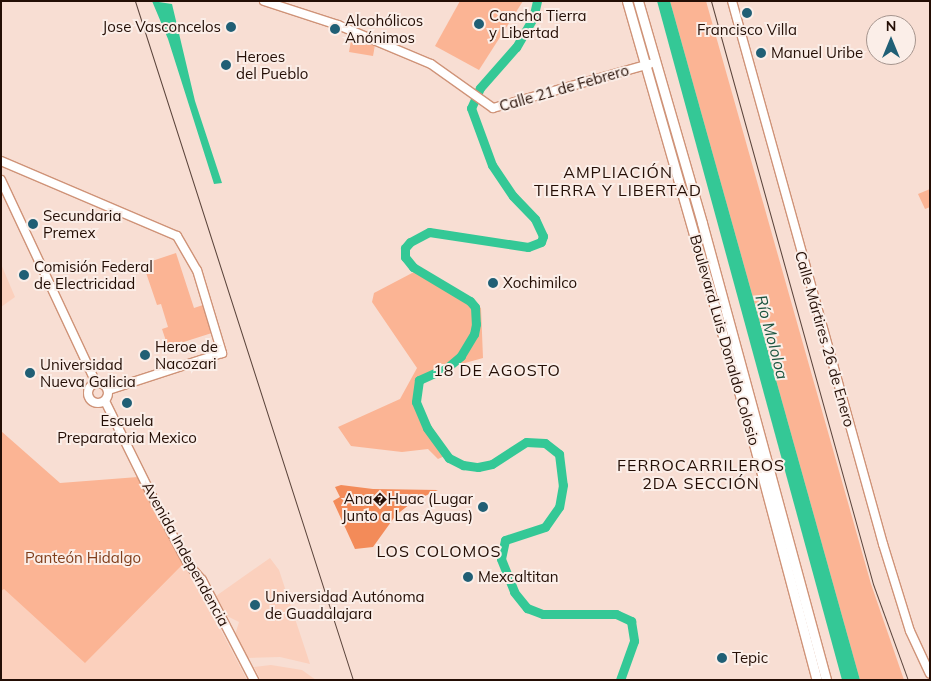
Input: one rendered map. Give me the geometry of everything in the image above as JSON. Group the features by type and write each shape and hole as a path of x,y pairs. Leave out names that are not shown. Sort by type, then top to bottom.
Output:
{"main road":[{"name":"Boulevard Luis Donaldo Colosio","path":"627,1 758,440 817,680"},
{"name":"Boulevard Luis Donaldo Colosio","path":"638,1 826,680"}],"street":[{"name":"Calle 21 de Febrero","path":"264,1 343,27 431,64 477,98 496,108 654,63"},
{"name":"Calle Mártires 26 de Enero","path":"732,1 883,544 910,631 930,674"},
{"path":"1,161 177,236 197,270 222,353 108,390"},
{"path":"1,180 96,383"},
{"path":"96,383 102,383 108,390 104,401 95,403 88,397 89,388 96,383"},
{"name":"Avenida Independencia","path":"104,401 188,564 202,580 254,680"}],"shaded area":[{"path":"152,1 172,4 195,101 222,183 214,184 168,39"},
{"path":"657,1 670,1 860,680 842,680"},
{"path":"1,264 15,297 1,307"},
{"path":"341,485 373,489 438,490 414,501 396,515 373,547 355,549 333,501 340,497 335,487"},
{"name":"Universidad Autónoma de Guadalajara","path":"270,558 279,570 310,664 280,657 248,658 235,635 239,622 227,616 216,596"},
{"path":"185,562 247,680 1,680 1,591 4,588"},
{"path":"271,665 302,670 316,680 261,680 254,667"}],"green space":[{"name":"Cancha Tierra y Libertad","path":"460,1 523,1 479,70 435,46"},
{"path":"670,1 706,1 871,584 904,680 860,680"},
{"path":"352,35 375,45 373,56 349,52"},
{"path":"930,189 930,207 925,209 918,194"},
{"path":"176,253 194,308 206,304 215,332 168,347 162,329 168,327 161,304 157,305 143,264"},
{"path":"414,272 481,308 483,358 447,368 432,376 423,384 418,394 422,411 449,454 438,459 428,449 402,452 351,446 338,427 400,399 417,368 372,302 374,293"},
{"name":"Panteón Hidalgo","path":"1,431 60,483 138,477 185,562 85,663 4,589 1,591"}],"waterway":[{"path":"537,1 533,18 516,47 480,88 471,108 492,165 513,196 535,219 543,236 541,242 528,247 429,232 410,242 405,248 405,257 413,267 470,301 475,307 476,324 474,334 461,356 448,367 419,380 416,402 427,428 449,458 463,465 478,467 492,464 526,442 545,443 559,454 563,485 559,507 545,527 505,540 501,559 514,592 527,608 543,614 616,614 631,621 634,641 620,680"}],"railway":[{"path":"135,1 353,680"},
{"path":"711,1 873,584 908,680"}],"place":[{"name":"Francisco Villa","path":"747,13"},
{"name":"Cancha Tierra y Libertad","path":"479,24"},
{"name":"Jose Vasconcelos","path":"231,27"},
{"name":"Alcohólicos Anónimos","path":"335,29"},
{"name":"Manuel Uribe","path":"761,53"},
{"name":"Heroes del Pueblo","path":"226,65"},
{"name":"Secundaria Premex","path":"33,224"},
{"name":"Comisión Federal de Electricidad","path":"24,275"},
{"name":"Xochimilco","path":"493,283"},
{"name":"Heroe de Nacozari","path":"145,355"},
{"name":"Universidad Nueva Galicia","path":"30,373"},
{"name":"Escuela Preparatoria Mexico","path":"127,403"},
{"name":"Ana�Huac (Lugar Junto a Las Aguas)","path":"483,507"},
{"name":"Mexcaltitan","path":"468,577"},
{"name":"Universidad Autónoma de Guadalajara","path":"255,605"},
{"name":"Tepic","path":"722,658"}],"district":[{"name":"AMPLIACIÓN TIERRA Y LIBERTAD","path":"618,181"},
{"name":"18 DE AGOSTO","path":"497,370"},
{"name":"FERROCARRILEROS 2DA SECCIÓN","path":"701,474"},
{"name":"LOS COLOMOS","path":"439,551"}],"water label":[{"name":"Río Mololoa","path":"772,337"}]}
